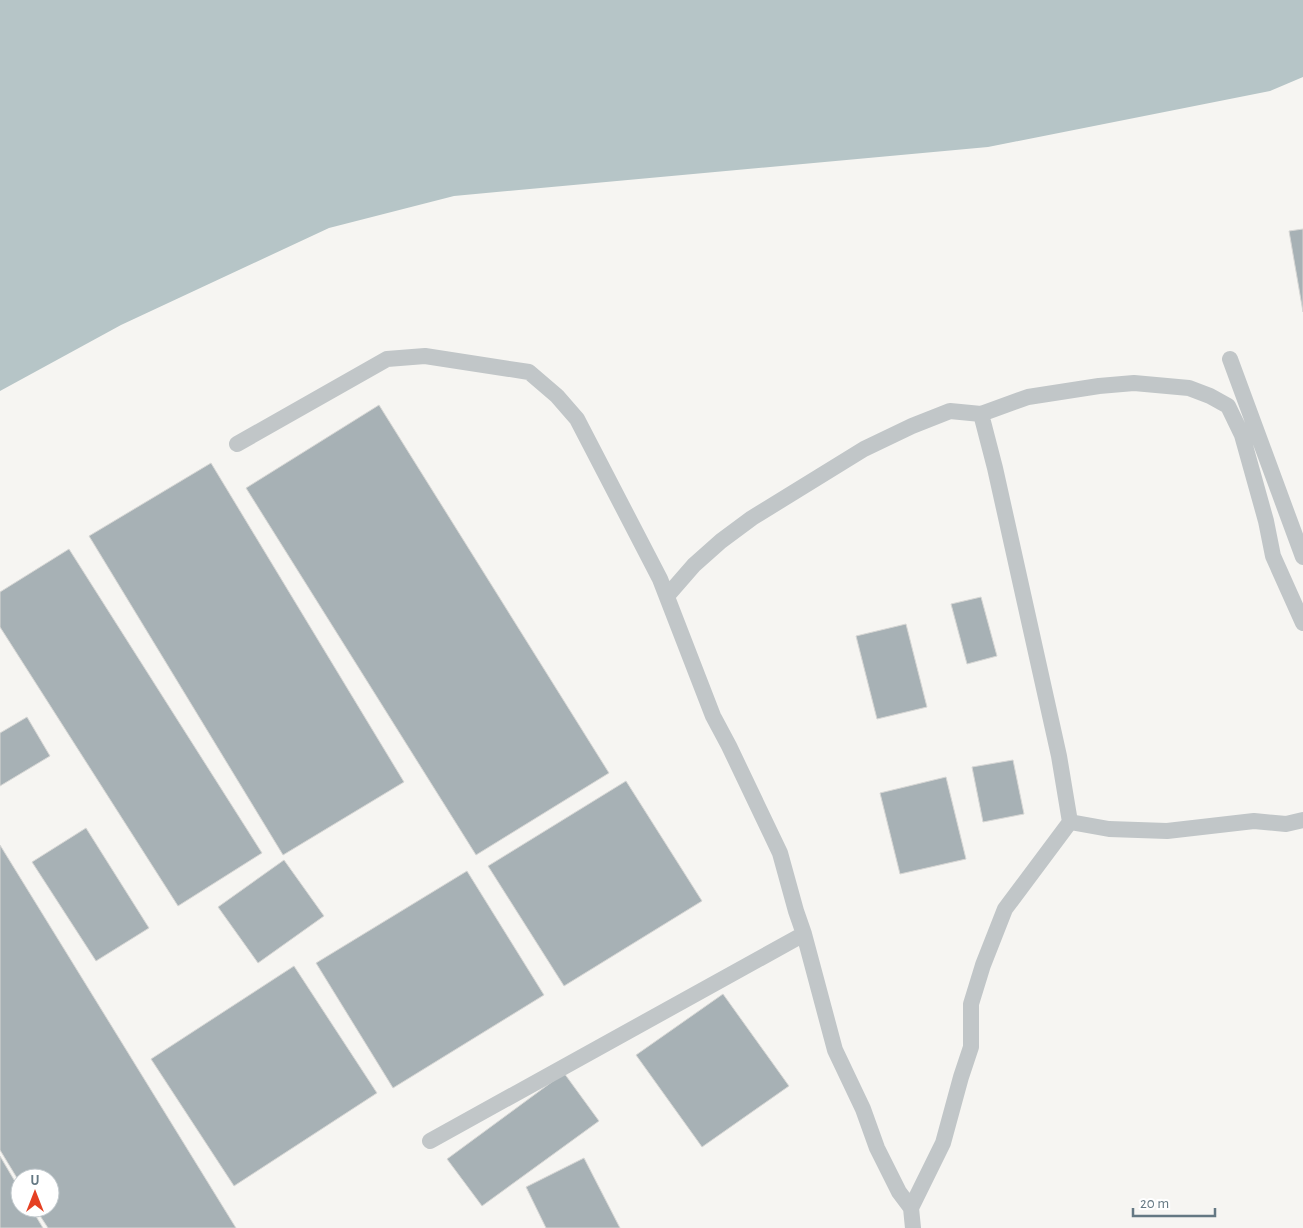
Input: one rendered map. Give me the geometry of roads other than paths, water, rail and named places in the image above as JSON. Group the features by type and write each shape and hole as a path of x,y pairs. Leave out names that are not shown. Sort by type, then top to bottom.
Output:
{"lane":[{"path":"237,444 387,359 424,356 529,372 557,396 577,418 660,579 713,716 780,853 835,1050 863,1109 877,1148 898,1192 911,1208"},
{"path":"1230,359 1303,557"},
{"path":"666,596 721,541 752,518 864,449 912,426 950,411 981,414 1028,397 1099,386 1134,383 1189,388 1210,396 1228,406 1242,435 1266,520 1273,556 1303,623"},
{"path":"913,1228 911,1208 943,1143 971,1047 971,1004 983,965 1005,909 1070,822 1059,756 995,468 981,414"},
{"path":"1070,822 1110,829 1167,831 1254,821 1286,824 1303,820"},
{"path":"430,1142 804,934"}]}
